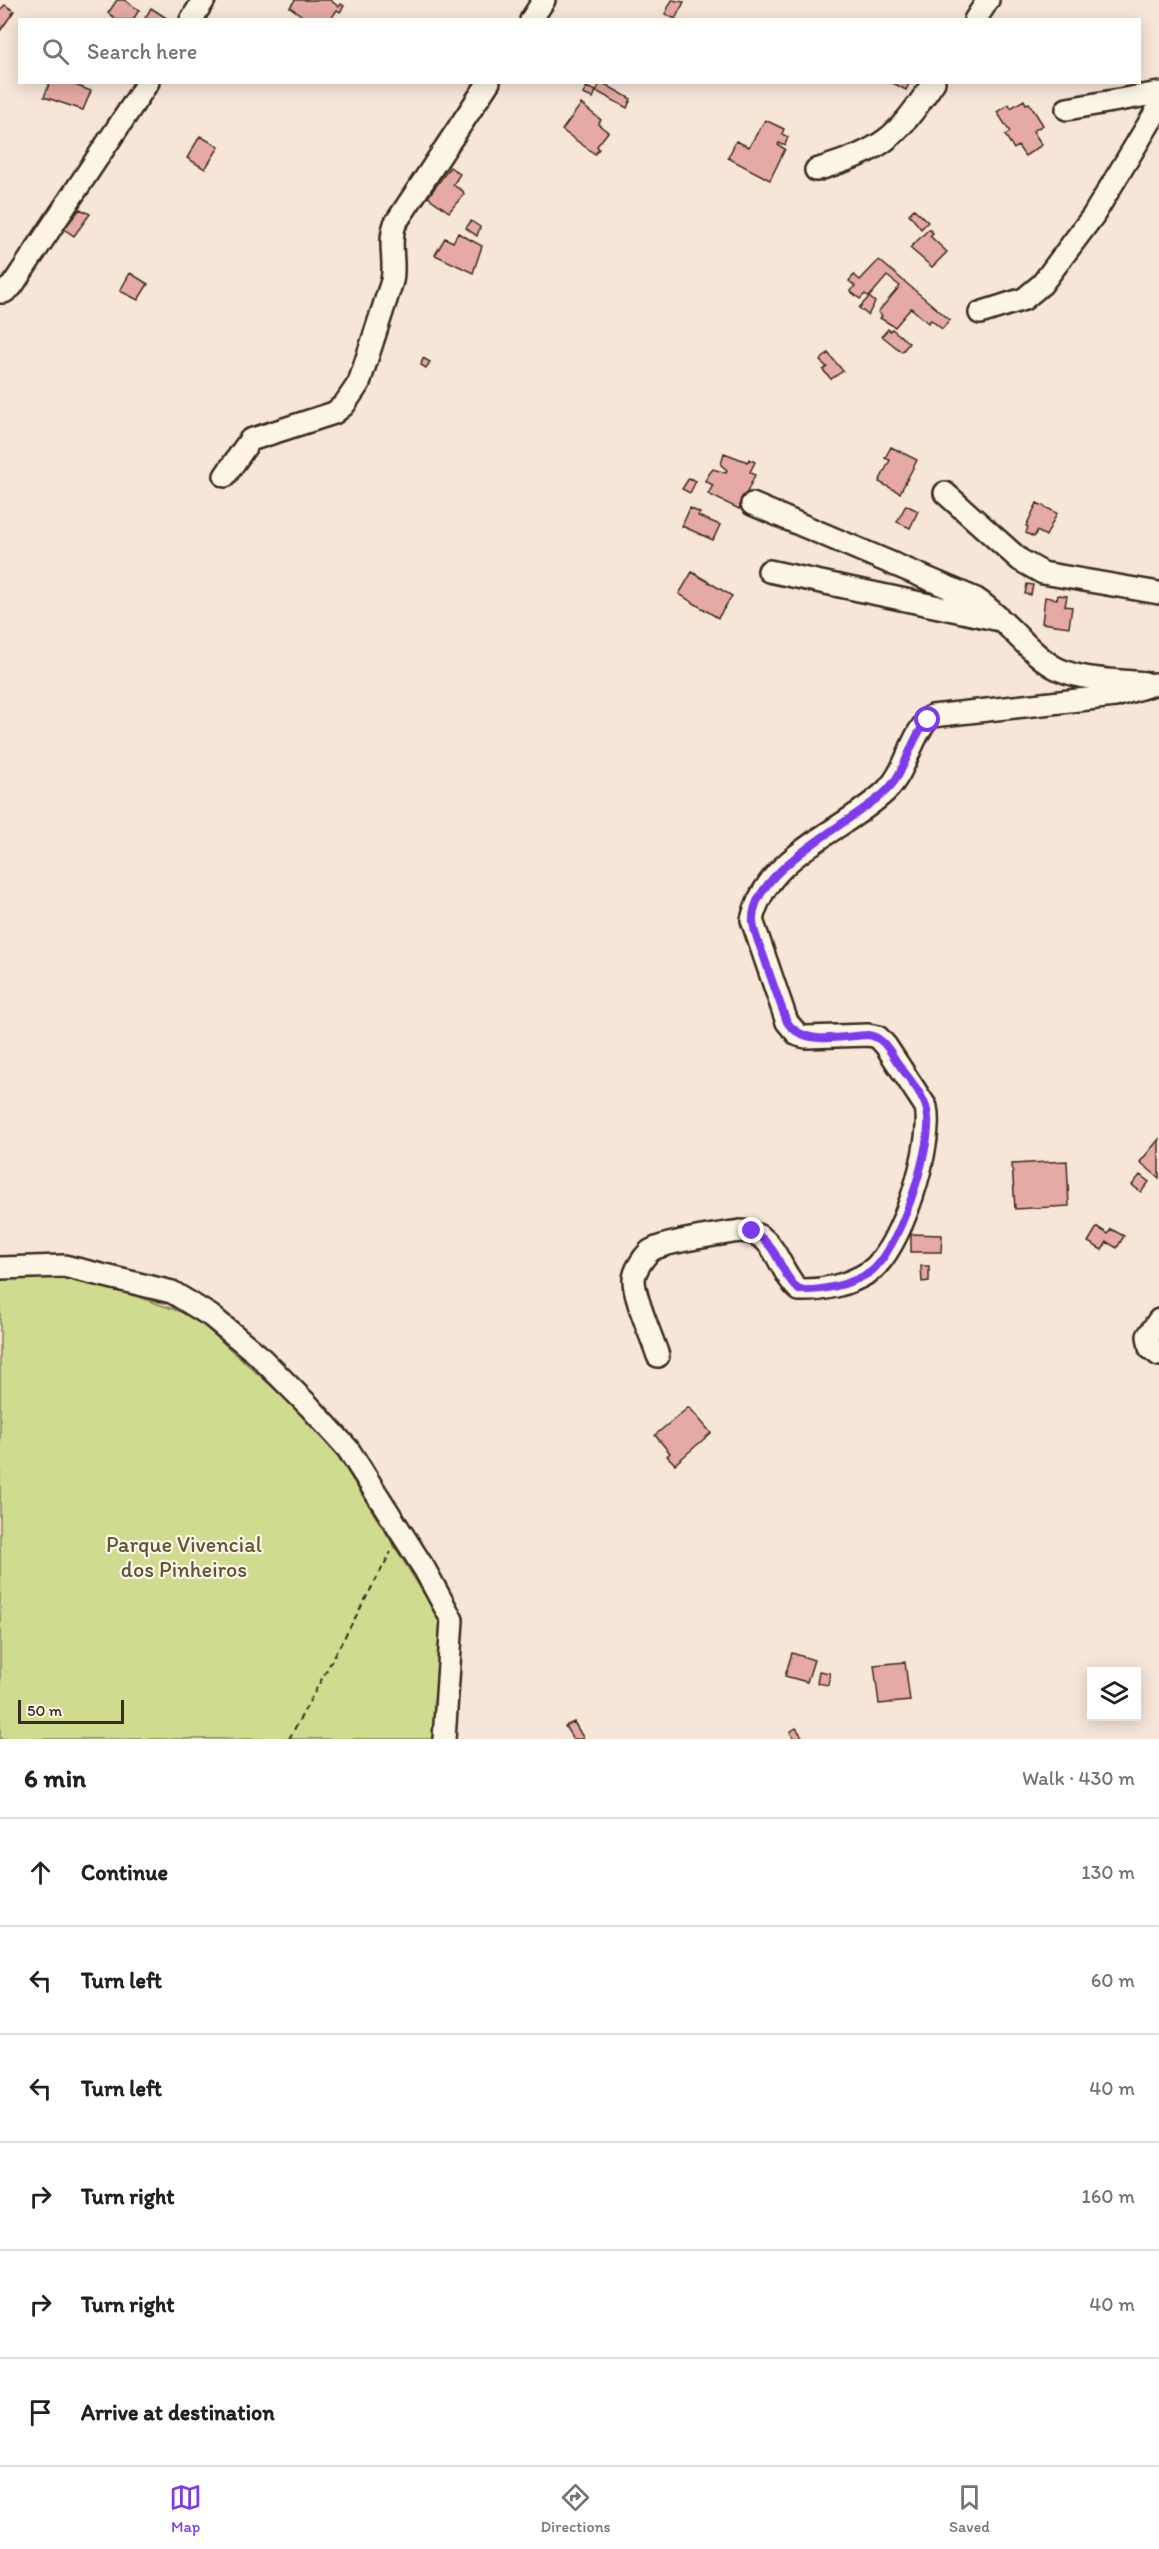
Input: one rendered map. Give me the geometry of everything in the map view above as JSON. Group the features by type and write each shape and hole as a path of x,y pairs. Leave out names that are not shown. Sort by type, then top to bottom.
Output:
{"street":[{"path":"192,18 204,0"},
{"path":"532,18 544,0"},
{"path":"976,18 988,0"},
{"path":"0,292 12,286 147,84"},
{"path":"225,477 250,441 334,413 353,395 392,281 394,266 392,233 395,225 488,84"},
{"path":"816,170 861,156 891,139 932,84"},
{"path":"1067,109 1157,94"},
{"path":"980,313 1024,299 1042,284 1093,216 1157,94"},
{"path":"945,493 1020,560 1043,573 1159,594"},
{"path":"752,504 956,590 987,606 1042,658 1057,668 1102,679 1156,684"},
{"path":"769,570 1004,621"},
{"path":"658,1356 634,1280 637,1269 650,1251 667,1245 740,1231 752,1231 764,1239 775,1251 789,1282 799,1290 819,1291 849,1281 869,1273 881,1262 891,1247 914,1191 924,1155 928,1118 926,1107 881,1040 868,1035 806,1037 798,1035 787,1022 753,920 755,908 770,883 805,849 887,790 903,771 923,725 932,717 1114,696 1156,684"},
{"path":"0,1268 64,1266 172,1292 211,1316 257,1354 309,1406 340,1441 401,1534 452,1620 444,1739"},
{"path":"1159,1320 1148,1336 1150,1348 1159,1355"}],"path":[{"path":"289,1739 401,1534"}],"green space":[{"name":"Parque Vivencial dos Pinheiros","path":"77,1276 193,1316 322,1431 443,1624 435,1739 0,1739 0,1277"}],"building":[{"path":"117,0 124,0 139,10 134,18 115,18 108,13"},
{"path":"295,0 330,0 339,7 341,4 344,6 340,12 337,10 331,18 305,18 290,7"},
{"path":"672,0 684,2 676,18 665,14"},
{"path":"5,5 14,11 0,31 0,10"},
{"path":"151,8 166,18 145,18"},
{"path":"49,84 72,84 91,91 83,110 44,97"},
{"path":"600,84 605,84 631,99 627,108 596,91"},
{"path":"895,84 909,84 906,90"},
{"path":"586,87 596,91 593,98 583,94"},
{"path":"1024,100 1026,104 1029,103 1043,125 1033,131 1042,145 1025,156 1018,146 1014,149 1005,135 1010,132 997,112 1009,104 1011,108"},
{"path":"581,104 601,120 598,124 608,132 597,146 599,149 595,154 562,130"},
{"path":"765,120 784,129 782,134 788,137 785,145 779,143 778,145 785,149 770,180 728,158 736,141 749,147"},
{"path":"200,136 219,147 205,169 187,158"},
{"path":"450,167 460,174 453,185 464,194 449,212 428,197"},
{"path":"80,209 90,214 74,236 64,229"},
{"path":"914,209 928,222 921,229 909,214"},
{"path":"471,221 480,227 477,236 466,228"},
{"path":"929,229 933,233 930,236 947,252 932,267 910,248"},
{"path":"458,233 482,246 473,273 435,255 445,238 453,242"},
{"path":"879,260 950,320 942,329 931,320 928,323 911,308 895,327 880,318 882,316 878,312 900,286 887,276 869,297 865,294 860,299 850,291 855,286 849,281 854,275 860,280"},
{"path":"130,273 148,284 138,300 120,291"},
{"path":"869,297 875,302 868,315 859,308"},
{"path":"888,329 890,331 892,329 909,343 902,352 882,336"},
{"path":"828,353 843,371 831,379 823,370 827,367 820,361"},
{"path":"423,358 430,362 426,368 421,365"},
{"path":"891,447 917,460 900,493 879,482 890,460 885,458"},
{"path":"724,453 748,462 749,459 755,462 750,472 755,475 739,509 708,494 713,485 705,481 713,469 726,473 727,470 721,465"},
{"path":"689,478 696,481 690,493 682,489"},
{"path":"1037,503 1057,513 1046,536 1037,531 1034,537 1026,533 1028,527 1026,526"},
{"path":"906,505 918,511 910,528 897,522"},
{"path":"690,508 700,513 698,516 720,525 713,540 682,526"},
{"path":"692,572 732,596 718,618 679,594"},
{"path":"1027,584 1033,585 1031,595 1025,594"},
{"path":"1058,595 1067,596 1065,606 1072,607 1069,627 1042,623 1045,597 1057,599"},
{"path":"1159,1139 1159,1178 1140,1162"},
{"path":"1067,1161 1069,1206 1015,1209 1012,1164"},
{"path":"1140,1175 1149,1182 1141,1192 1132,1185"},
{"path":"1097,1227 1108,1234 1111,1229 1124,1236 1117,1248 1107,1242 1102,1250 1088,1242"},
{"path":"911,1234 942,1235 941,1252 911,1252"},
{"path":"921,1266 929,1266 929,1281 922,1282"},
{"path":"689,1407 711,1433 675,1464 667,1456 670,1453 655,1435"},
{"path":"792,1653 814,1660 807,1682 785,1676"},
{"path":"905,1662 910,1701 879,1704 874,1665"},
{"path":"819,1671 830,1673 828,1685 817,1683"},
{"path":"574,1722 584,1739 573,1739 565,1726"},
{"path":"796,1728 802,1739 794,1739 790,1732"}],"route":[{"path":"752,1231 764,1239 775,1251 789,1282 799,1290 819,1291 869,1273 881,1262 891,1247 914,1191 924,1155 928,1118 922,1097 878,1038 868,1035 814,1038 798,1035 792,1030 787,1022 754,930 753,920 759,899 785,866 805,849 876,799 896,781 903,771 923,725 928,720"}]}
